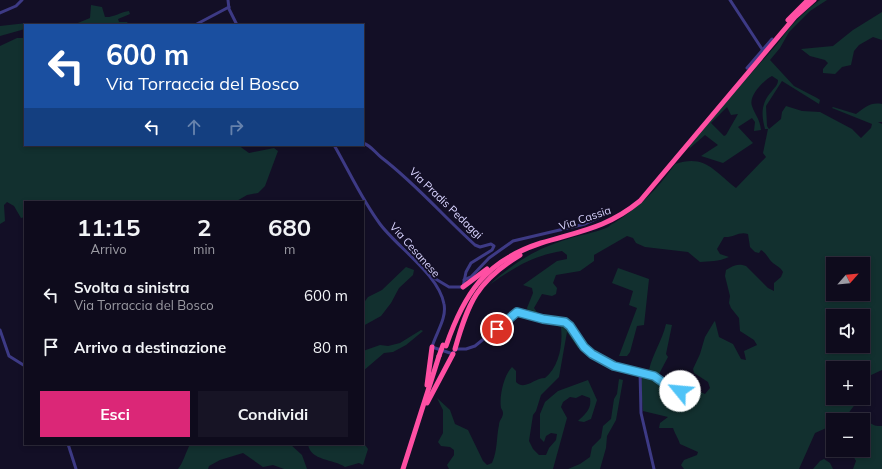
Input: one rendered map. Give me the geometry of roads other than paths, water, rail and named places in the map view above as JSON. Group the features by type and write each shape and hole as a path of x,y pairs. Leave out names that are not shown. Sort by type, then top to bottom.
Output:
{"highway":[{"name":"Via Cassia","path":"406,469 444,345 458,307 476,281 487,269 519,249 601,223 615,216 632,204 647,190 747,68 808,0"},
{"name":"Via Cassia","path":"444,345 460,308 479,281 490,271 506,260 542,243 602,225 621,216 640,201 775,40 814,0"},
{"path":"427,403 454,352 466,312 480,287 507,263 542,243"},
{"path":"463,287 487,269"},
{"path":"423,410 432,347"},
{"name":"Via Cassia","path":"403,469 441,356"}],"street":[{"path":"0,13 16,6 22,0"},
{"path":"228,0 229,7 237,24"},
{"path":"730,0 762,49"},
{"path":"197,24 229,7"},
{"path":"747,68 772,39"},
{"name":"Via Pradis Pedaggi","path":"364,143 371,146 378,156 409,180 446,219 475,245 480,247 489,244 494,245 492,250 472,262 467,270 463,287"},
{"name":"Via Cesanese","path":"335,146 379,222 426,272 441,295 445,309 443,320 432,347"},
{"path":"464,280 472,276 489,258 514,241 585,224 598,218"},
{"path":"426,272 445,286 454,288 463,287"},
{"path":"432,347 454,352 474,347 488,334 500,327 514,313 522,312 543,319 565,322 570,326 582,346 611,364 656,376 676,391 695,385"},
{"path":"0,330 9,356 24,365"},
{"path":"640,371 641,413 654,469"},
{"path":"68,445 76,469"}]}
